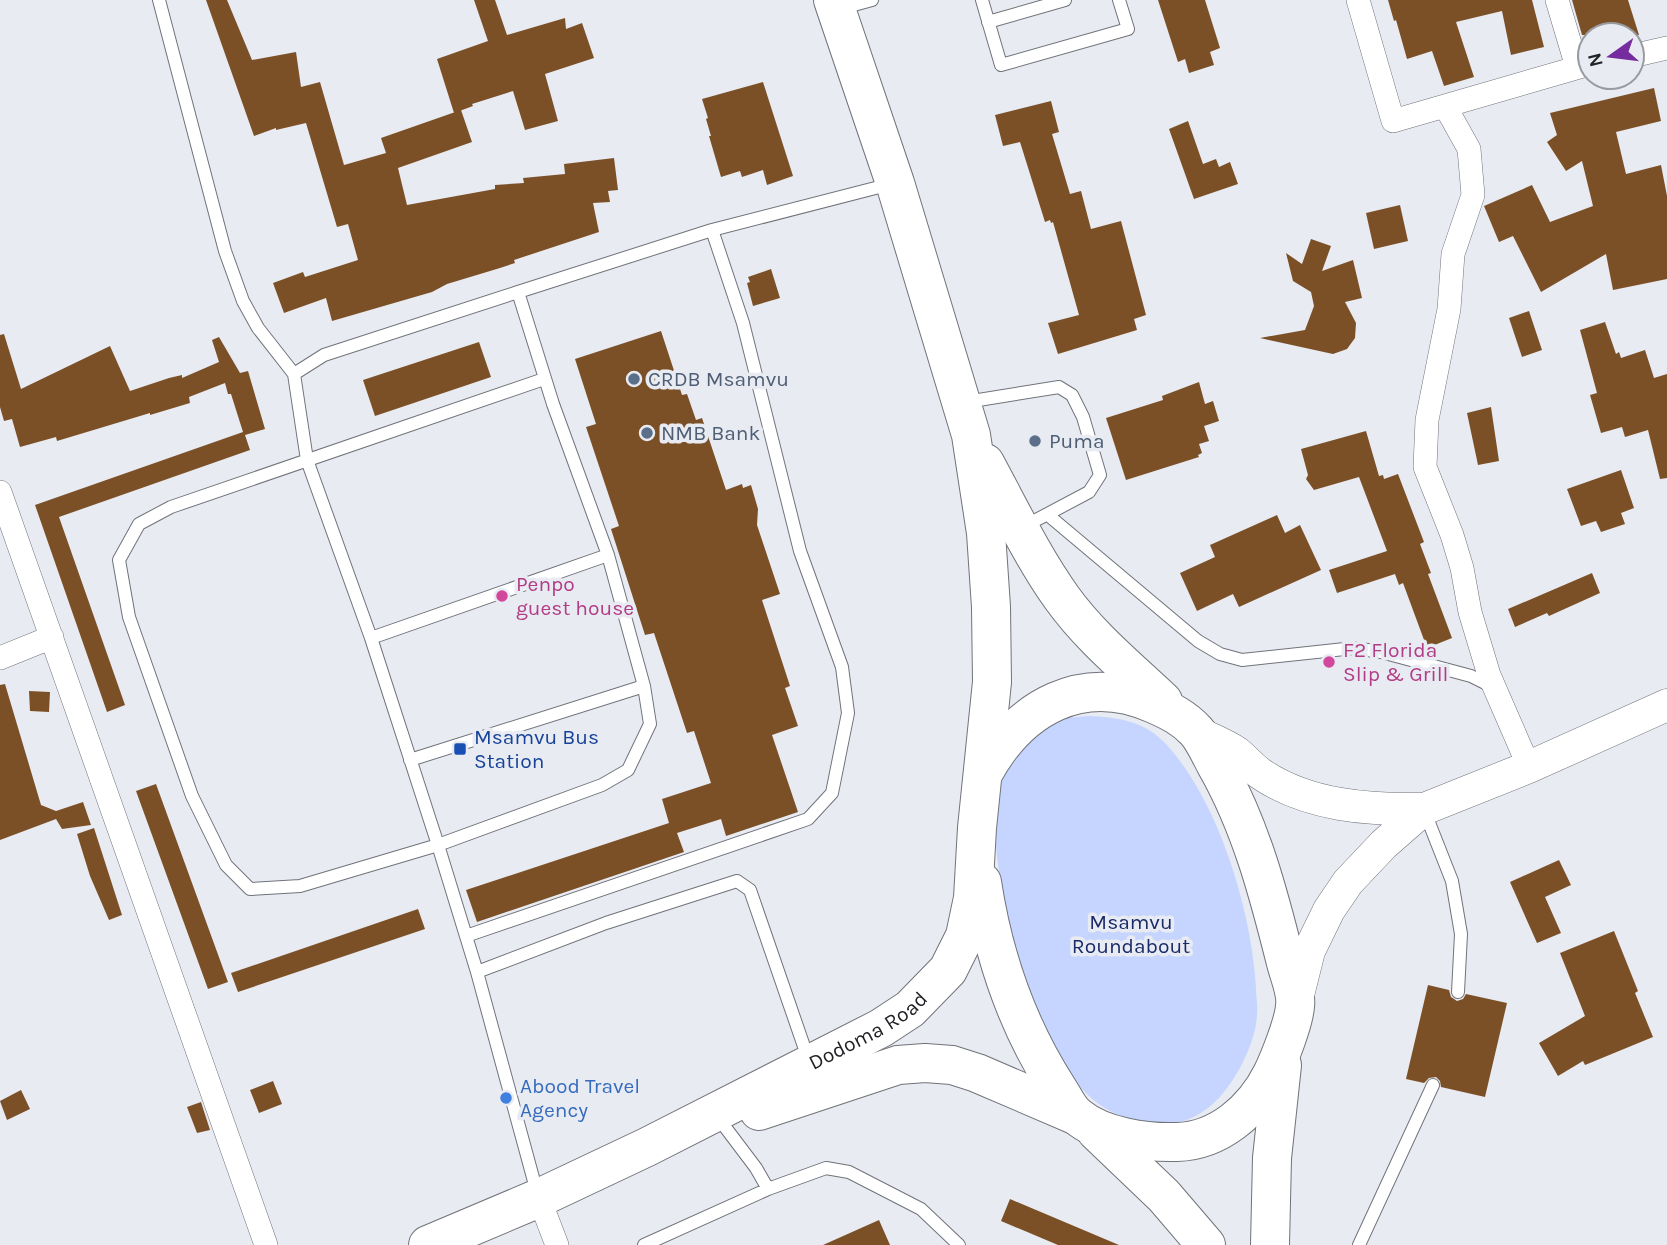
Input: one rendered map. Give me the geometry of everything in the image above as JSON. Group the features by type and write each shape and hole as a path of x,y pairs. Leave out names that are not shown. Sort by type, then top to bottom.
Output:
{"highway":[{"path":"834,5 895,183 966,419 986,533 992,682 977,828 982,885 1004,978 1043,1066 1081,1119 1164,1196 1206,1245"},
{"path":"966,419 1034,522 1032,554 1064,600 1094,636 1187,723 1220,772 1250,839 1265,883 1290,1022 1272,1158 1270,1245"},
{"path":"982,774 996,750 1011,732 1048,703 1064,698 1098,692 1121,693 1143,699 1187,723"},
{"name":"Dodoma Road","path":"428,1245 539,1198 647,1147 881,1028 910,1009 948,970 965,936 973,898 977,828"},
{"path":"1081,1119 1136,1140 1160,1143 1185,1142 1209,1135 1236,1121 1255,1101 1272,1074 1290,1022"},
{"name":"Dodoma Road","path":"647,1147 898,1065 925,1063 952,1065 977,1073 1081,1119"}],"main road":[{"path":"1290,1022 1309,951 1329,910 1348,882 1384,844 1424,809 1529,768 1667,705"},
{"path":"1187,723 1236,752 1261,774 1290,789 1326,801 1362,808 1424,809"}],"street":[{"path":"1358,0 1393,121 1576,68"},
{"path":"1557,0 1576,48"},
{"path":"1646,55 1665,56"},
{"path":"1445,106 1469,149 1473,195 1453,254 1449,309 1427,420 1425,467 1452,535 1462,568 1470,612 1495,687 1529,768"},
{"path":"0,492 267,1245"},
{"path":"0,658 52,637"},
{"path":"539,1198 557,1245"}],"lane":[{"path":"159,0 225,251 238,289 258,328 294,374 307,460 371,638 438,845 477,972 539,1198"},
{"path":"834,5 872,0"},
{"path":"982,0 1001,65 1128,29 1119,0"},
{"path":"988,22 1065,0"},
{"path":"294,374 324,355 712,230 895,183"},
{"path":"466,936 808,819 832,793 848,713 842,667 800,551 743,323 712,230"},
{"path":"518,292 544,379 608,555 644,686 650,724 628,771 602,785 438,845 300,886 250,890 226,865 192,796 129,617 119,560 139,524 171,507 544,379"},
{"path":"966,419 1046,388 1059,387 1072,395 1083,416 1100,475 1089,492 1034,522 1198,641 1220,654 1242,660 1354,648 1381,652 1471,676 1495,687"},
{"path":"371,638 608,555"},
{"path":"410,760 644,686"},
{"path":"1424,809 1452,881 1461,934 1458,992"},
{"path":"477,972 606,923 737,881 750,890 810,1064"},
{"path":"1359,1245 1433,1085"},
{"path":"722,1123 756,1168 768,1189"},
{"path":"644,1245 768,1189 826,1168 849,1172 921,1209 959,1245"}],"green space":[{"name":"Msamvu Roundabout","path":"1089,716 1119,719 1147,729 1163,741 1183,765 1216,824 1229,857 1248,925 1257,1008 1249,1048 1234,1078 1218,1099 1198,1115 1173,1123 1139,1122 1111,1112 1094,1101 1064,1067 1033,1008 1003,893 995,833 996,805 1001,779 1011,758 1027,741 1049,725 1062,719"}],"building":[{"path":"206,0 227,0 252,60 296,52 301,87 320,82 344,165 386,153 381,138 461,110 472,142 398,168 407,205 495,189 495,185 524,183 523,178 565,174 564,164 614,158 618,190 608,191 610,202 593,203 599,232 514,260 515,263 447,284 432,292 332,321 326,298 284,313 273,283 303,272 305,277 358,260 348,224 337,227 306,123 276,128 254,136"},
{"path":"474,0 495,0 507,35 565,18 566,29 582,23 594,58 545,74 558,121 525,130 513,91 472,104 473,106 454,113 437,59 488,41"},
{"path":"1158,0 1205,0 1220,48 1210,52 1214,65 1189,73 1185,59 1178,62"},
{"path":"1388,0 1532,0 1544,47 1511,55 1502,11 1456,22 1474,77 1444,86 1432,51 1407,59"},
{"path":"1572,0 1628,0 1635,21 1578,21"},
{"path":"763,82 793,176 767,185 763,170 742,177 740,171 721,177 702,99"},
{"path":"1654,88 1661,121 1616,132 1626,174 1661,165 1667,196 1667,279 1613,290 1606,254 1541,292 1513,236 1499,242 1484,206 1532,185 1550,222 1593,206 1582,161 1566,171 1547,142 1557,135 1550,113"},
{"path":"1051,101 1059,132 1052,134 1070,194 1081,191 1091,229 1121,221 1146,315 1134,319 1137,330 1058,354 1048,323 1079,315 1053,222 1045,222 1020,142 1003,146 995,115"},
{"path":"1188,121 1203,164 1216,159 1219,167 1230,162 1238,184 1194,199 1169,129"},
{"path":"1400,205 1408,241 1374,249 1366,213"},
{"path":"1311,239 1331,246 1322,271 1353,260 1362,298 1345,302 1356,323 1355,338 1347,349 1333,354 1260,338 1305,330 1314,306 1311,292 1293,281 1286,253 1302,264"},
{"path":"771,269 780,298 753,306 748,277"},
{"path":"1529,311 1542,350 1522,357 1509,318"},
{"path":"1605,322 1616,354 1619,352 1621,358 1645,350 1654,378 1667,374 1667,478 1660,479 1648,430 1625,437 1622,427 1601,433 1590,395 1597,393 1580,330"},
{"path":"661,331 682,395 687,394 696,420 702,418 726,490 742,484 743,488 751,485 758,509 757,525 780,594 762,600 790,686 785,688 798,726 772,735 798,812 726,836 721,819 677,833 684,852 477,922 466,890 669,823 662,799 711,783 694,731 687,733 654,633 645,635 611,529 619,526 586,427 596,424 575,359"},
{"path":"4,334 21,389 110,346 130,391 169,378 182,375 182,378 219,362 212,340 219,337 240,373 248,371 265,429 245,435 250,450 59,517 125,705 107,712 35,505 243,432 225,383 189,397 190,403 57,441 56,437 20,447 12,419 4,421 0,407 0,335"},
{"path":"479,342 491,377 375,416 363,380"},
{"path":"1199,382 1205,404 1213,401 1219,421 1204,426 1209,441 1199,444 1202,453 1199,457 1126,480 1106,418 1163,400 1162,396"},
{"path":"1491,407 1499,461 1478,465 1467,413"},
{"path":"1366,431 1379,476 1383,475 1384,479 1398,474 1424,542 1420,544 1431,573 1428,574 1452,638 1427,648 1403,583 1399,585 1395,574 1337,593 1329,570 1387,551 1359,477 1314,490 1306,479 1308,475 1301,449"},
{"path":"1621,470 1634,508 1621,513 1625,524 1601,532 1596,521 1581,526 1567,489"},
{"path":"1277,515 1285,533 1300,525 1321,570 1239,607 1233,594 1197,611 1180,573 1215,557 1210,545"},
{"path":"1592,573 1600,593 1549,616 1547,613 1515,627 1508,609"},
{"path":"5,684 41,805 56,811 83,802 91,825 62,829 56,819 0,840 0,685"},
{"path":"29,691 50,692 49,712 30,711"},
{"path":"156,784 228,982 208,989 136,791"},
{"path":"94,828 122,915 109,920 90,876 77,834"},
{"path":"1559,860 1571,885 1545,897 1561,933 1537,943 1510,882"},
{"path":"418,909 425,929 238,992 231,973"},
{"path":"1614,931 1653,1037 1585,1065 1583,1061 1558,1076 1539,1043 1585,1016 1560,953"},
{"path":"1428,985 1449,990 1451,997 1457,1001 1463,999 1466,994 1507,1003 1485,1097 1441,1087 1436,1077 1429,1078 1424,1083 1406,1079"},
{"path":"273,1081 282,1104 259,1113 250,1090"},
{"path":"21,1090 30,1109 7,1120 0,1101"},
{"path":"201,1102 210,1130 197,1133 187,1107"},
{"path":"1010,1199 1119,1245 1058,1245 1001,1221"},
{"path":"879,1220 890,1245 823,1245"}],"place":[{"name":"CRDB Msamvu","path":"634,379"},
{"name":"NMB Bank","path":"647,433"},
{"name":"Puma","path":"1035,441"},
{"name":"Penpo guest house","path":"502,596"},
{"name":"F2 Florida Slip & Grill","path":"1329,662"},
{"name":"Msamvu Bus Station","path":"460,749"},
{"name":"Abood Travel Agency","path":"506,1098"}]}
